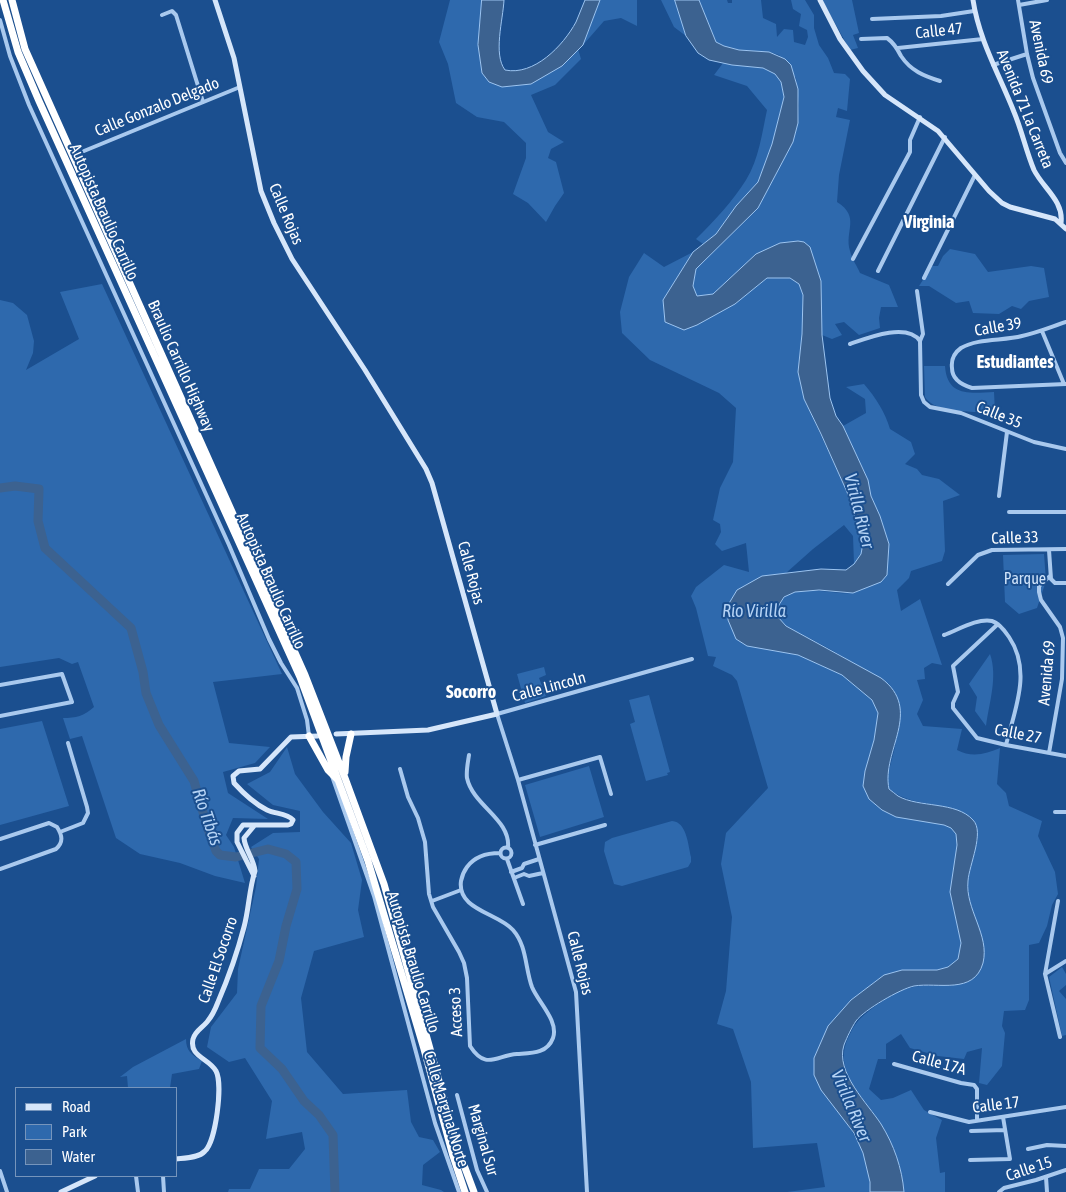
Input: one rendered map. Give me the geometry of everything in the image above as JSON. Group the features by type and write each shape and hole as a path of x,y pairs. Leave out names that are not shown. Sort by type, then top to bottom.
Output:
{"highway":[{"name":"Autopista Braulio Carrillo","path":"3,0 11,32 27,73 300,678 368,861 424,1049 452,1156 465,1192"},
{"name":"Autopista Braulio Carrillo","path":"12,0 19,29 29,57 305,675 338,778 384,884 458,1149 474,1192"},
{"path":"338,778 346,757 351,734"},
{"path":"309,736 338,778"}],"street":[{"name":"Calle Rojas","path":"215,0 234,58 261,191 277,230 292,259 365,370 426,469 432,483 497,714 518,780 576,992 587,1192"},
{"path":"820,0 840,39 885,95 920,117 945,137 1002,203 1064,222"},
{"name":"Avenida 71 La Carreta","path":"973,0 974,11 983,39 1015,114 1035,172 1060,208"},
{"path":"1018,2 1047,0"},
{"name":"Avenida 69","path":"1018,2 1027,54 1039,98 1060,153 1066,163"},
{"path":"162,15 172,11 176,15 203,102"},
{"path":"872,19 941,16 974,11"},
{"path":"0,20 29,105 229,545 269,639 296,688 307,720 309,736"},
{"path":"861,39 887,38 898,48 910,67 921,75 940,80"},
{"name":"Calle 47","path":"898,48 983,39"},
{"path":"993,65 1027,54"},
{"path":"18,77 27,73"},
{"name":"Calle Gonzalo Delgado","path":"84,151 240,86"},
{"path":"853,259 910,152 910,140 920,117"},
{"path":"878,271 945,137"},
{"path":"924,278 976,175"},
{"path":"1060,208 1066,212"},
{"path":"1060,208 1066,229"},
{"path":"850,344 878,334 895,332 915,336 920,342 923,334 916,291"},
{"name":"Calle 39","path":"1065,384 972,388 963,385 955,378 952,372 953,356 960,349 970,344 1021,336 1066,322"},
{"path":"1042,331 1065,384"},
{"name":"Calle 35","path":"920,342 921,395 924,402 930,407 961,413 1034,442 1066,450"},
{"path":"999,496 1007,432"},
{"path":"1008,512 1066,512"},
{"name":"Calle 33","path":"948,584 983,552 992,550 1066,550"},
{"path":"1049,550 1050,576 1052,581 1058,584 1066,583"},
{"name":"Avenida 69","path":"1049,753 1062,679 1064,645 1063,632 1041,600 1038,592 1041,583 1050,576"},
{"path":"944,635 982,621 993,621 1005,631 1012,641 1022,672 1019,694 1006,745"},
{"name":"Calle 27","path":"998,624 953,666 958,692 953,708 977,738 1066,756"},
{"name":"Calle Lincoln","path":"351,734 428,730 497,714 692,659"},
{"path":"0,685 62,674 72,702 0,716"},
{"path":"336,734 351,734"},
{"path":"254,876 239,848 236,837 239,829 246,825 288,825 293,820 289,816 266,809 256,802 234,783 233,776 239,771 260,770 291,737 318,736"},
{"path":"60,832 83,823 88,813 68,743"},
{"path":"469,755 467,772 470,786 474,794 508,836 508,848 511,854 507,859"},
{"path":"518,780 600,757 611,794"},
{"name":"Acceso 3","path":"400,769 408,798 418,818 425,842 429,894 433,907 464,963 468,993 470,1046 475,1053 490,1060 500,1059 513,1054 543,1050 549,1046 554,1029 551,1020 532,988 521,942 506,923 470,904 461,890"},
{"name":"Calle Marginal Norte","path":"338,778 374,896 435,1123 459,1192"},
{"path":"1055,812 1066,812"},
{"path":"0,839 50,823 57,827 60,832 61,843 56,849 0,869"},
{"path":"535,845 605,825"},
{"name":"Calle El Socorro","path":"178,1159 201,1154 206,1150 209,1145 218,1106 220,1090 215,1069 196,1054 192,1042 194,1034 212,1015 218,1002 244,927 255,871 254,862 245,844 245,836 254,826"},
{"path":"500,853 503,848 508,848"},
{"path":"500,853 502,857 507,859 523,904"},
{"path":"432,901 461,890 462,875 472,862 485,854 500,853"},
{"path":"511,872 522,868 524,864 539,860"},
{"path":"522,868 524,874"},
{"path":"514,878 524,874 529,876 543,873"},
{"path":"1058,901 1046,974 1060,1037"},
{"path":"1046,974 1065,963"},
{"name":"Calle 17A","path":"894,1064 961,1083 974,1084 976,1086 977,1120"},
{"name":"Marginal Sur","path":"457,1096 477,1170 487,1192"},
{"name":"Calle 17","path":"930,1112 966,1121 1066,1107"},
{"path":"970,1160 1010,1159 1003,1117"},
{"path":"971,1131 1005,1130"},
{"path":"1028,1149 1047,1145 1066,1146"},
{"name":"Calle 15","path":"999,1192 1004,1188 1066,1170"},
{"path":"0,1171 7,1192"},
{"path":"61,1192 93,1177"},
{"path":"136,1177 138,1192"},
{"path":"163,1177 164,1192"},
{"path":"1046,1177 1047,1192"}],"green space":[{"path":"450,0 482,0 478,45 482,73 489,82 562,66 578,49 581,59 555,85 531,95 548,132 564,142 551,149 548,158 556,162 564,193 546,222 528,203 513,194 526,158 526,143 504,122 477,117 456,103 448,64 439,42"},
{"path":"600,0 637,0 637,26 621,18 604,21 583,45"},
{"path":"661,0 675,0 686,36 674,27"},
{"path":"699,0 727,0 728,3 732,3 732,0 761,0 763,18 776,24 777,37 784,29 793,30 794,42 805,45 808,37 807,30 799,26 801,14 793,9 791,0 805,0 814,15 814,28 819,45 828,58 834,73 845,74 850,79 847,111 838,108 836,117 850,120 839,175 837,202 848,213 850,219 850,251 860,273 889,285 898,307 881,307 880,328 859,335 844,322 835,324 842,335 832,339 822,335 821,281 812,253 713,294 697,296 693,286 696,269 758,208 793,142 798,123 799,105 796,78 779,55 769,52 739,50 716,42"},
{"path":"822,0 852,0 859,33 853,35 858,48 850,50"},
{"path":"723,63 763,68 775,74 781,82 784,97 772,144 758,182 736,206 716,234 703,244 696,239 729,203 741,188 750,172 760,146 767,110 747,86 714,75"},
{"path":"950,249 975,254 988,272 1031,266 1044,268 1049,297 1029,301 1021,309 1012,306 999,314 973,313 969,301 956,303 929,286 919,286 932,266 938,266 943,256"},
{"path":"693,252 663,300 735,304 767,278 790,278 799,284 803,295 802,334 798,372 804,399 847,492 863,543 861,554 854,564 853,536 844,525 786,573 762,576 776,651 798,655 842,675 872,700 878,713 874,740 863,786 896,817 944,825 951,828 956,834 957,845 950,892 961,943 958,959 948,967 937,970 902,970 884,975 851,1000 814,1075 857,1139 868,1169 870,1192 787,1192 825,1187 817,1143 753,1148 751,1082 733,1029 717,1024 726,991 732,917 721,864 726,833 768,788 737,681 732,675 713,666 716,657 708,656 696,608 691,596 696,587 724,565 749,572 746,543 722,551 715,544 721,532 720,524 713,520 720,488 733,462 736,408 719,393 650,360 622,333 620,312 629,277 644,253 664,267"},
{"path":"102,284 282,674 213,682 229,743 270,747 255,763 223,772 228,793 268,819 233,818 226,835 234,847 245,883 215,876 180,863 140,854 116,838 82,736 70,739 63,718 80,716 94,707 78,662 72,664 59,658 0,667 0,300 13,303 27,315 34,341 33,353 26,370 79,339 60,292"},
{"path":"924,366 945,366 950,383 961,391 976,393 994,392 995,412 957,411 938,407 930,403 925,397"},
{"path":"864,384 880,405 890,429 911,442 915,454 905,464 917,469 922,475 939,479 960,495 943,501 945,551 942,561 911,571 909,578 897,590 901,611 920,599 942,665 932,663 924,668 925,679 917,680 923,700 917,714 923,726 962,729 957,750 968,754 979,754 1000,748 997,784 1006,793 1009,806 1042,821 1038,836 1055,872 1058,894 1052,905 1047,926 1039,943 1029,945 1029,1000 1025,1010 1004,1011 1002,1026 1005,1033 1002,1066 987,1085 979,1083 982,1048 967,1052 964,1059 938,1056 910,1048 901,1034 886,1044 886,1059 878,1059 869,1089 881,1100 893,1098 911,1090 924,1110 942,1120 936,1138 940,1173 945,1172 945,1192 904,1192 897,1156 886,1132 852,1083 847,1072 844,1060 845,1048 851,1032 863,1016 899,991 917,986 952,986 981,935 969,897 968,887 970,866 978,839 968,816 954,809 909,800 889,789 887,778 900,716 889,684 786,626 778,617 780,605 785,597 792,593 812,590 852,593 887,575 889,544 871,496 868,480 843,426 866,413 865,399 846,387"},
{"name":"Parque","path":"1044,554 1046,581 1037,608 1019,614 1005,602 1003,555"},
{"path":"990,654 993,681 986,726 975,711 977,697 969,684"},
{"path":"544,667 546,675 539,678 546,696 525,703 517,674"},
{"path":"649,695 670,772 667,773 668,775 646,781 630,724 635,722 629,700"},
{"path":"42,721 69,806 0,825 0,729"},
{"path":"287,747 295,774 323,812 351,843 362,880 358,910 364,937 314,951 301,998 307,1052 343,1094 407,1090 411,1122 419,1137 433,1140 440,1152 423,1165 422,1185 444,1192 228,1192 229,1189 250,1189 259,1169 289,1169 305,1149 302,1132 266,1139 272,1101 245,1058 229,1062 207,1047 211,1027 237,993 238,969 256,887 259,859 251,847 273,833 300,832 300,811 273,805 247,784 270,772"},
{"path":"589,766 604,817 540,837 525,785"},
{"path":"672,821 681,825 686,835 691,857 688,867 622,886 614,884 604,851 605,842 612,838"},
{"path":"1062,967 1066,974 1066,985 1059,991 1066,999 1066,1035 1062,1036 1049,977"},
{"path":"186,1039 190,1052 202,1061 199,1069 172,1074 170,1087 128,1087 127,1076 120,1077 133,1067"}],"water":[{"path":"482,0 504,0 499,46 501,63 505,70 516,71 537,64 564,40 576,22 585,0 600,0 583,45 562,66 531,84 502,87 489,82 482,73 478,45"},
{"name":"Río Virilla","path":"675,0 699,0 716,42 739,50 769,52 785,59 791,65 798,89 798,123 793,142 758,208 696,269 693,286 697,296 713,294 756,254 780,243 798,241 804,242 810,247 821,281 822,335 830,398 836,416 843,426 868,480 871,496 889,544 887,575 881,582 853,593 819,590 795,592 784,597 779,605 778,617 786,626 881,678 893,690 899,704 900,717 890,760 889,789 907,800 957,810 966,814 976,825 977,840 969,874 968,891 983,942 983,963 978,973 972,980 964,983 914,986 892,995 860,1016 848,1035 842,1055 848,1077 890,1140 897,1157 904,1192 870,1192 870,1182 863,1153 854,1133 821,1090 814,1075 814,1058 828,1026 851,1000 884,975 902,970 937,970 948,967 958,959 961,943 950,892 957,845 956,834 951,828 944,825 896,817 882,810 869,799 863,786 865,771 874,740 878,713 872,700 842,675 798,655 747,646 736,639 728,620 728,605 737,590 762,576 821,569 846,570 854,564 861,554 863,543 847,492 804,399 798,372 802,334 803,295 799,284 790,278 767,278 735,304 697,325 684,330 665,322 663,300 693,252 716,234 736,206 758,182 772,144 784,97 781,82 775,74 763,68 732,65 709,60 698,53 686,36"}],"waterway":[{"name":"Río Tibás","path":"0,488 15,486 39,489 38,521 45,548 131,628 143,672 146,693 159,725 194,781 216,851 220,855 236,857 268,849 286,854 296,862 297,889 286,926 279,961 261,1006 260,1048 282,1069 304,1101 319,1115 333,1135 335,1192"}],"district":[{"name":"Virginia","path":"929,222"},
{"name":"Estudiantes","path":"1015,362"},
{"name":"Socorro","path":"471,692"}],"water label":[{"name":"Virilla River","path":"859,511"},
{"name":"Virilla River","path":"851,1106"}]}
